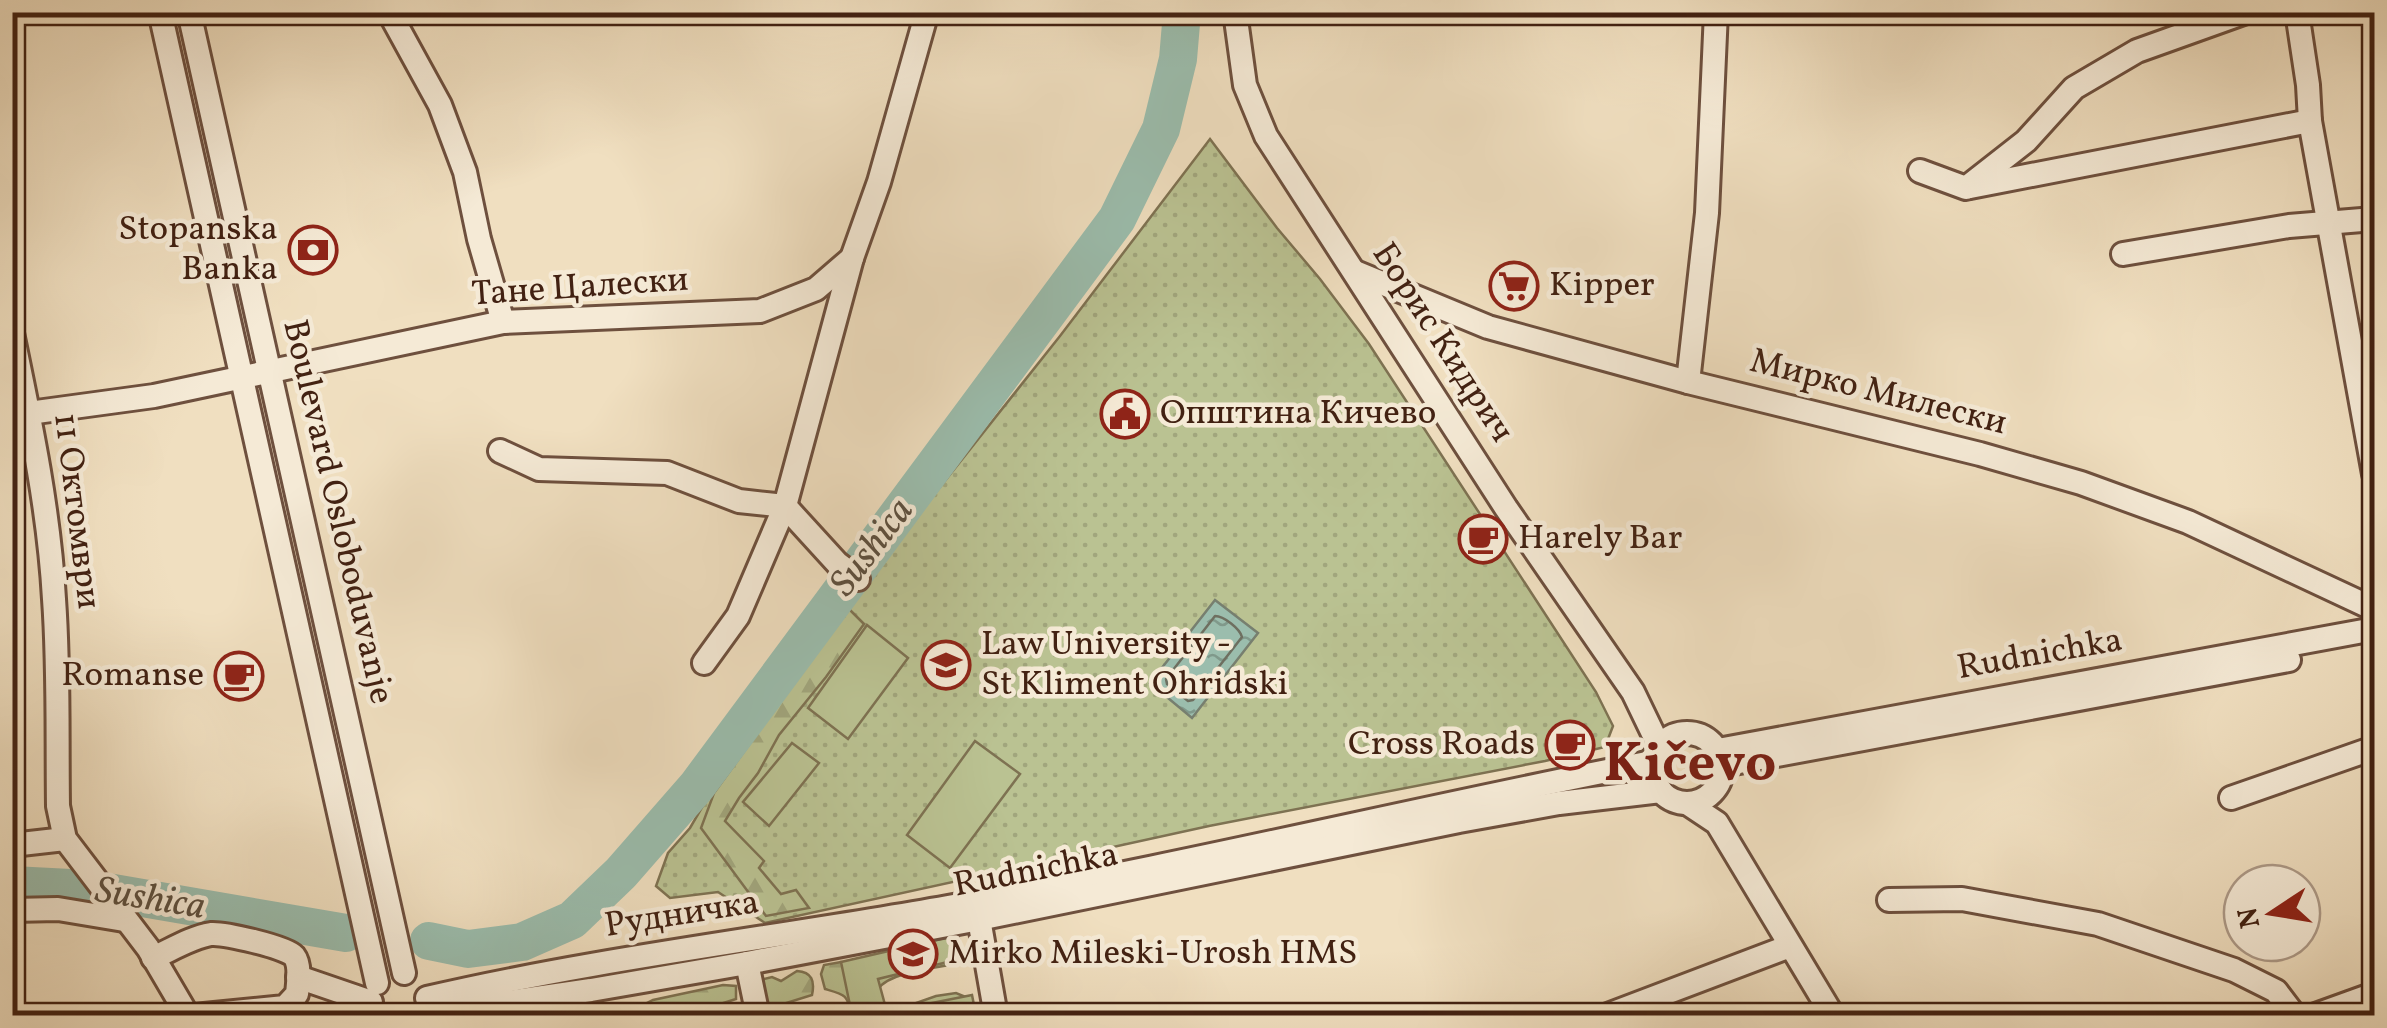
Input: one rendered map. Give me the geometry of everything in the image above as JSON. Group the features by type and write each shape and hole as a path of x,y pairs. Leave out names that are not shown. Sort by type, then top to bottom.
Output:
{"street":[{"name":"Boulevard Osloboduvanje","path":"160,12 374,1001"},
{"name":"Boulevard Osloboduvanje","path":"189,12 404,973 417,979 425,1009"},
{"path":"390,12 440,105 464,172 478,240 503,322"},
{"name":"Тане Цалески","path":"704,662 738,616 786,506 852,258 880,182 927,12"},
{"name":"Борис Кидрич","path":"1235,12 1245,85 1266,136 1506,508 1633,692 1662,748"},
{"path":"1688,382 1707,213 1716,12"},
{"path":"1966,188 2026,140 2074,88 2137,50 2246,12"},
{"path":"2297,12 2310,121 2328,222 2369,404 2374,474"},
{"path":"1920,171 1966,188 2310,121"},
{"path":"2123,254 2289,226 2374,219"},
{"name":"Тане Цалески","path":"21,412 154,396 503,322 760,311 816,289 852,258"},
{"name":"Мирко Милески","path":"1354,272 1488,327 2081,482 2188,522 2374,609"},
{"name":"11 Октомври","path":"12,333 21,412 54,598 58,806 65,839 191,1016"},
{"path":"500,451 540,470 666,473 739,501 786,506 837,563 858,579"},
{"name":"Rudnichka","path":"1720,766 2374,629"},
{"name":"Rudnichka","path":"1720,766 2260,666 2374,639"},
{"path":"1717,823 1720,766 1704,736 1695,733 1662,748 1655,783 1677,802 1687,803 1706,798 1720,766"},
{"name":"Rudnichka","path":"425,1009 503,980 949,907 1121,873 1505,790 1662,748"},
{"path":"2230,798 2374,748"},
{"name":"Rudnichka","path":"425,1009 591,990 979,919 1459,821 1559,803 1661,792"},
{"path":"1687,803 1717,823 1833,1016"},
{"path":"12,845 65,839"},
{"path":"1889,900 1962,899 2098,924 2234,970 2276,992 2296,1016"},
{"path":"12,910 119,912"},
{"path":"979,919 996,1016"},
{"path":"153,958 211,934 280,949 296,960 297,994 285,1007 191,1016"},
{"path":"1605,1016 1790,946"},
{"path":"747,962 758,1016"},
{"path":"298,977 374,1001 392,974 404,973"},
{"path":"2313,1016 2374,994"}],"green space":[{"path":"1210,139 1369,344 1596,692 1613,726 1605,747 1209,826 765,923 718,892 670,898 656,886 668,853 690,828 708,797 859,589"},
{"path":"848,608 864,624 779,735 725,821 764,861 759,868 781,894 796,890 809,908 766,916 701,828 714,793"},
{"path":"867,625 908,658 848,739 808,708"},
{"path":"975,741 1020,774 950,868 907,835"},
{"path":"792,743 819,763 769,826 743,802"},
{"path":"958,935 964,958 878,979 887,1012 972,995 976,1015 852,1015 841,962"},
{"path":"951,941 955,964 892,978 878,989 888,1013 956,993 971,999 971,1015 853,1015 844,996 825,989 821,974 824,965 852,965 892,949"},
{"path":"797,971 811,978 812,995 780,1005 760,1004 760,980 772,977 781,981"},
{"path":"723,985 736,986 736,999 680,1014 646,1014 645,1004 653,1000"}],"water":[{"path":"1215,600 1258,633 1192,718 1150,683"}],"waterway":[{"name":"Sushica","path":"429,941 468,949 522,942 572,920 621,873 697,786 1117,219 1161,129 1178,59 1182,12"},
{"name":"Sushica","path":"12,885 90,889 346,933"}],"place":[{"name":"Stopanska Banka","path":"313,250"},
{"name":"Kipper","path":"1514,286"},
{"name":"Општина Кичево","path":"1125,414"},
{"name":"Harely Bar","path":"1483,539"},
{"name":"Law University - St Kliment Ohridski","path":"946,665"},
{"name":"Romanse","path":"239,676"},
{"name":"Cross Roads","path":"1570,745"},
{"name":"Mirko Mileski-Urosh HMS","path":"913,954"}],"district":[{"name":"Kičevo","path":"1690,766"}]}
